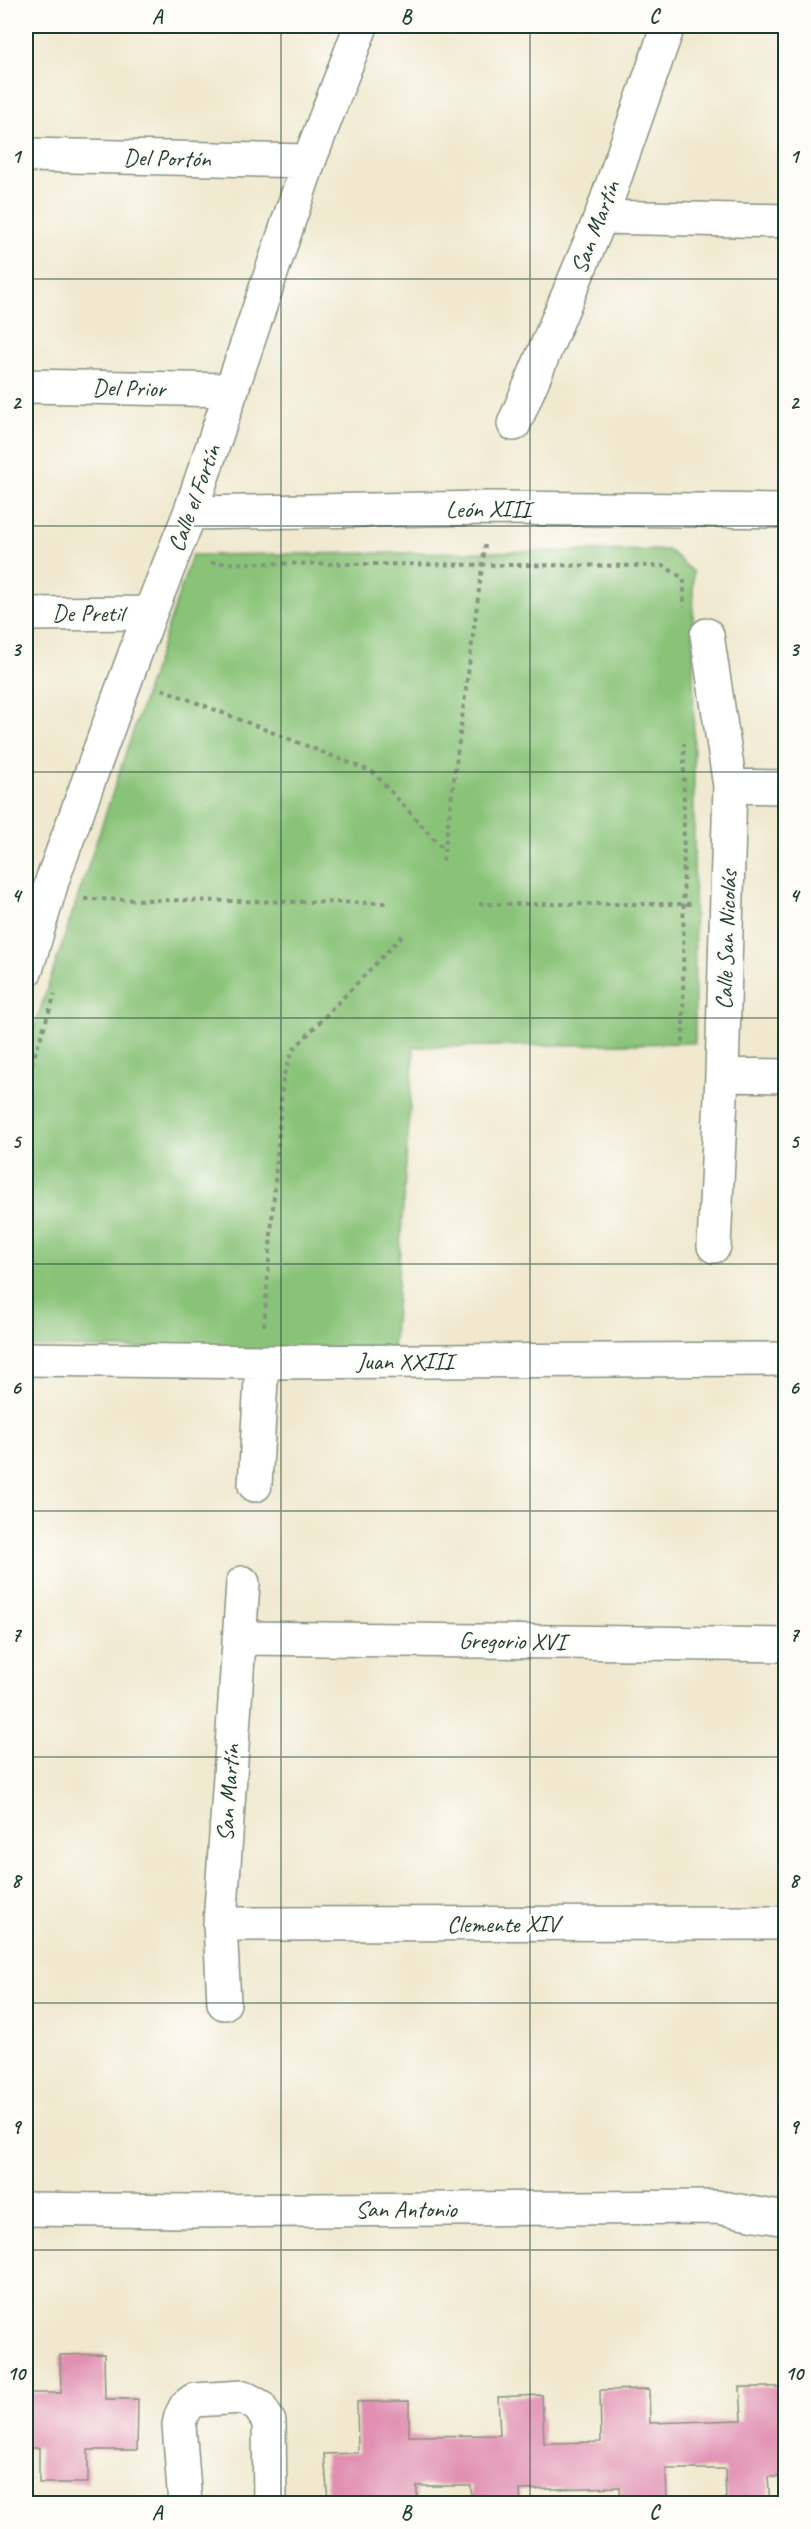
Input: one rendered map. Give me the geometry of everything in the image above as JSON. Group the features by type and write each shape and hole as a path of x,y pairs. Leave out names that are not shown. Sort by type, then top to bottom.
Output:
{"street":[{"name":"Calle el Fortín","path":"26,970 42,884 190,513 309,162 361,26"},
{"name":"San Martín","path":"514,424 600,217 668,26"},
{"name":"Del Portón","path":"26,155 309,162"},
{"path":"600,217 786,221"},
{"name":"Del Prior","path":"26,386 232,390"},
{"name":"León XIII","path":"190,513 489,508 786,511"},
{"name":"De Pretil","path":"26,614 150,613"},
{"name":"Calle San Nicolás","path":"696,624 730,786 722,1075 714,1246"},
{"path":"730,786 786,788"},
{"path":"722,1075 786,1076"},
{"name":"Juan XXIII","path":"26,1359 262,1362 786,1359"},
{"path":"255,1485 262,1362"},
{"name":"San Martín","path":"224,2003 219,1924 243,1583"},
{"name":"Gregorio XVI","path":"239,1638 786,1645"},
{"name":"Clemente XIV","path":"219,1924 786,1923"},
{"name":"San Antonio","path":"26,2209 186,2211 716,2206 786,2219"},
{"path":"185,2504 179,2425 181,2415 186,2406 194,2400 243,2397 260,2406 269,2422 270,2504"}],"path":[{"path":"442,861 489,508"},
{"path":"202,562 664,566 684,579 696,624"},
{"path":"163,678 159,688 373,772 444,850"},
{"path":"683,1043 684,742"},
{"path":"42,884 87,900 387,903"},
{"path":"87,900 91,889"},
{"path":"479,904 727,904"},
{"path":"262,1362 283,1077 293,1050 402,936"},
{"path":"26,1081 56,990"}],"green space":[{"path":"669,550 693,572 695,1043 414,1047 393,1352 26,1347 26,1052 192,555"}],"building":[{"path":"104,2354 105,2399 138,2399 137,2450 88,2450 88,2483 39,2483 39,2448 26,2448 26,2393 61,2393 60,2355"},
{"path":"740,2387 786,2387 786,2477 768,2477 770,2504 726,2504 725,2469 666,2469 667,2504 621,2504 620,2487 520,2490 521,2504 472,2504 471,2486 417,2486 417,2504 373,2504 373,2500 328,2501 324,2454 358,2453 357,2402 409,2401 409,2436 500,2435 498,2397 542,2395 544,2443 601,2442 600,2390 649,2389 650,2423 742,2420"}]}
